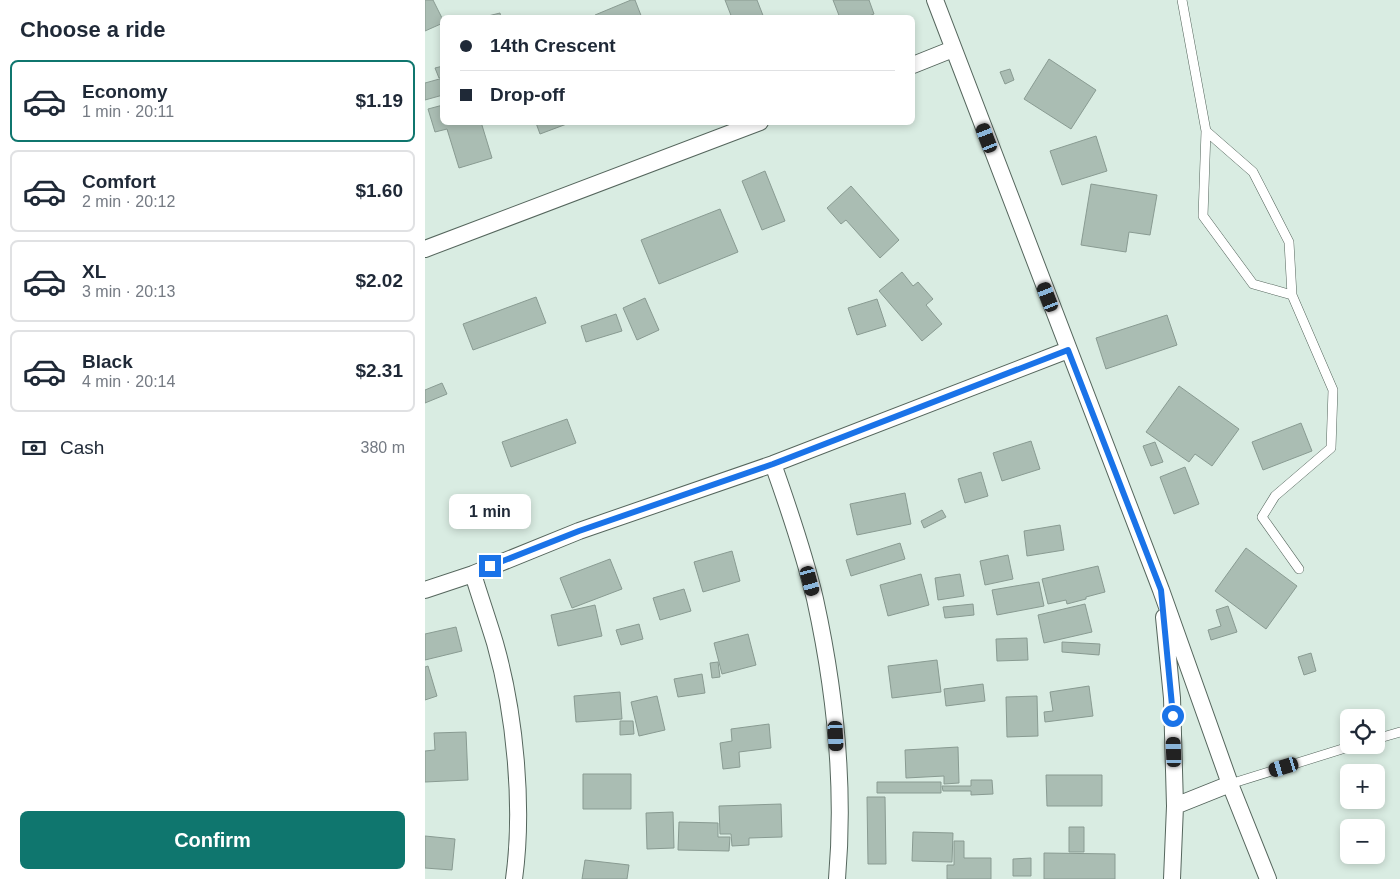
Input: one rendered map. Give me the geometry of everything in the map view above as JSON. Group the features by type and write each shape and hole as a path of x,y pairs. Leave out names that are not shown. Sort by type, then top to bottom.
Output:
{"street":[{"path":"935,0 1161,590 1230,784 1268,879"},
{"path":"915,64 953,49"},
{"path":"425,249 752,125"},
{"path":"425,590 473,574 579,531 773,464 1068,350"},
{"path":"773,464 796,530 814,598 828,666 836,736 839,789 837,879"},
{"path":"473,574 495,644 511,716 518,790 514,879"},
{"path":"1161,590 1172,698 1175,806 1172,879"},
{"path":"1175,806 1230,784"}],"lane":[{"path":"1182,0 1206,131 1203,216 1253,284 1292,295"},
{"path":"1206,131 1253,172 1289,242 1292,295 1333,390 1331,448 1275,496 1262,517 1299,569"},
{"path":"1385,736 1400,732"},
{"path":"1230,784 1340,750"}],"building":[{"path":"425,0 433,0 440,15 440,24 425,31"},
{"path":"635,0 641,15 595,15"},
{"path":"725,0 757,0 763,15 731,15"},
{"path":"833,0 869,0 874,14 872,15 839,15"},
{"path":"1049,59 1096,90 1071,129 1024,99"},
{"path":"440,67 440,78 439,78 435,68"},
{"path":"1010,69 1014,80 1005,84 1000,72"},
{"path":"440,79 440,96 425,100 425,83"},
{"path":"440,106 440,125 482,125 492,158 459,168 447,129 435,132 428,109"},
{"path":"537,125 564,125 540,134"},
{"path":"1096,136 1107,171 1062,185 1050,151"},
{"path":"765,171 785,221 762,230 742,181"},
{"path":"1091,184 1157,195 1150,235 1129,232 1126,252 1081,245"},
{"path":"851,186 899,240 880,258 846,220 841,224 827,208"},
{"path":"720,209 738,252 659,284 641,240"},
{"path":"902,272 913,286 918,282 933,299 926,305 942,324 922,341 879,291"},
{"path":"536,297 546,323 473,350 463,324"},
{"path":"645,298 659,330 637,340 623,308"},
{"path":"877,299 886,326 857,335 848,308"},
{"path":"616,314 622,331 586,342 581,326"},
{"path":"1167,315 1177,345 1106,369 1096,338"},
{"path":"442,383 447,394 425,403 425,390"},
{"path":"1179,386 1239,429 1212,466 1195,454 1189,462 1146,432"},
{"path":"567,419 576,443 511,467 502,442"},
{"path":"1301,423 1312,451 1263,470 1252,442"},
{"path":"1031,441 1040,469 1002,481 993,453"},
{"path":"1155,442 1163,462 1151,466 1143,446"},
{"path":"1185,467 1199,504 1174,514 1160,477"},
{"path":"981,472 988,496 965,503 958,479"},
{"path":"905,493 911,524 857,535 850,504"},
{"path":"942,510 946,517 924,528 921,521"},
{"path":"1060,525 1064,550 1027,556 1024,531"},
{"path":"900,543 905,559 851,576 846,560"},
{"path":"1246,548 1297,586 1266,629 1215,591"},
{"path":"732,551 740,581 703,592 694,562"},
{"path":"1008,555 1013,579 985,585 980,561"},
{"path":"610,559 622,589 572,608 560,578"},
{"path":"1098,566 1105,592 1067,604 1066,600 1048,604 1042,579"},
{"path":"921,574 929,605 888,616 880,585"},
{"path":"960,574 964,596 938,600 935,578"},
{"path":"1039,582 1044,606 997,615 992,590"},
{"path":"684,589 691,611 660,620 653,598"},
{"path":"973,604 974,615 945,618 943,607"},
{"path":"1085,604 1092,632 1044,643 1038,615"},
{"path":"595,605 602,636 558,646 551,615"},
{"path":"1228,606 1237,632 1211,640 1208,630 1221,626 1216,610"},
{"path":"639,624 643,639 621,645 616,630"},
{"path":"456,627 462,651 425,660 425,634"},
{"path":"748,634 756,665 722,674 714,643"},
{"path":"1027,638 1028,660 997,661 996,639"},
{"path":"1062,642 1100,644 1099,655 1062,652"},
{"path":"1311,653 1316,671 1304,675 1298,657"},
{"path":"937,660 941,692 892,698 888,666"},
{"path":"718,662 720,677 712,678 710,663"},
{"path":"428,666 437,696 425,700 425,667"},
{"path":"702,674 705,693 678,697 674,679"},
{"path":"983,684 985,701 946,706 944,689"},
{"path":"1089,686 1093,716 1045,722 1044,712 1053,711 1050,692"},
{"path":"620,692 622,719 576,722 574,696"},
{"path":"657,696 665,730 639,736 631,702"},
{"path":"1037,696 1038,736 1007,737 1006,697"},
{"path":"620,721 633,721 634,734 620,735"},
{"path":"769,724 771,748 739,752 740,767 723,769 720,743 732,741 731,729"},
{"path":"466,732 468,780 425,782 425,751 435,750 434,733"},
{"path":"958,747 959,783 944,784 944,776 906,778 905,750"},
{"path":"583,774 631,774 631,809 583,809"},
{"path":"1046,775 1102,775 1102,806 1047,806"},
{"path":"971,780 992,780 993,794 971,795 971,791 943,791 942,786 971,786"},
{"path":"877,782 941,782 941,793 877,793"},
{"path":"867,797 885,797 886,864 868,864"},
{"path":"781,804 782,837 749,838 749,845 732,846 731,834 720,834 719,806"},
{"path":"673,812 674,848 647,849 646,813"},
{"path":"679,822 718,823 718,837 730,837 729,851 678,850"},
{"path":"1069,827 1084,827 1084,852 1069,852"},
{"path":"913,832 953,833 952,862 912,861"},
{"path":"425,836 455,839 452,870 425,868"},
{"path":"954,841 964,841 964,858 991,858 991,879 947,879 947,865 954,865"},
{"path":"1044,853 1115,854 1115,879 1044,879"},
{"path":"1031,858 1031,876 1013,876 1013,859"},
{"path":"585,860 629,865 627,879 582,879"}],"route":[{"path":"490,566 579,531 773,464 1068,350 1161,590 1173,716"}]}
